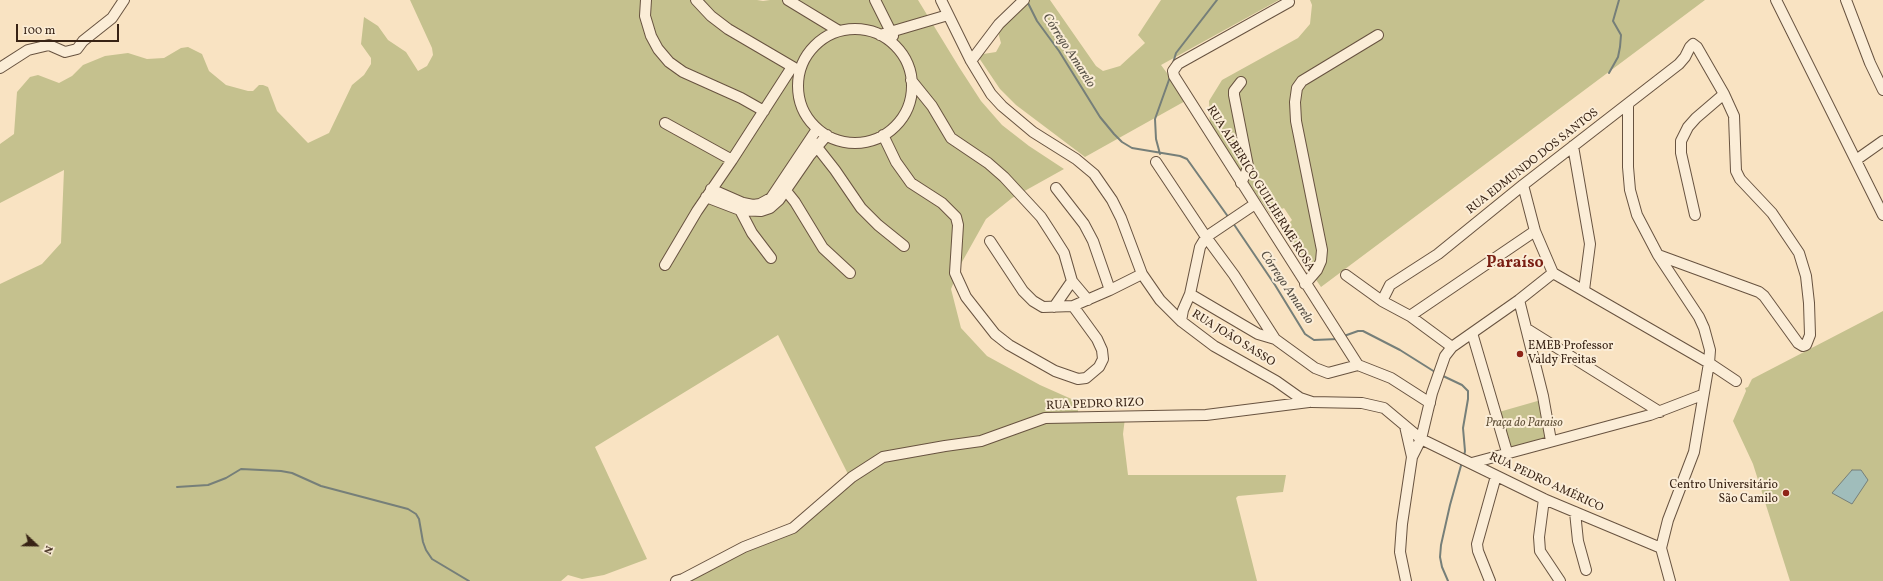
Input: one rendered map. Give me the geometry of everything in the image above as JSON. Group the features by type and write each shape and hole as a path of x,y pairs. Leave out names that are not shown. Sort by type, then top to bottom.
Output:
{"street":[{"path":"0,68 28,50 49,45 65,52 77,49 83,41 112,18 124,0"},
{"path":"646,0 645,16 651,36 658,49 669,62 683,72 741,98 764,111"},
{"path":"696,0 710,16 728,29 796,69"},
{"path":"790,0 839,31"},
{"path":"796,69 800,102 807,117 817,129 827,135 840,141 855,143 870,141 883,135 896,125 905,112 910,96 911,80 904,57 888,36 875,0"},
{"name":"RUA JOÃO SASSO","path":"941,0 971,61 987,88 1002,106 1033,132 1076,159 1094,174 1112,200 1121,218 1142,274 1160,300 1181,321 1230,356 1276,381 1300,398 1312,402 1362,403 1384,408 1421,439"},
{"path":"1776,0 1883,215"},
{"path":"1846,0 1870,62 1883,90"},
{"path":"971,61 999,24 1023,1"},
{"name":"RUA ALBERICO GUILHERME ROSA","path":"1289,2 1178,64 1173,71 1174,76 1241,183 1358,365"},
{"path":"665,265 709,193 764,111 808,53 822,40 839,31 853,29 866,30 888,36 950,18"},
{"path":"1305,284 1317,270 1322,261 1322,250 1296,120 1295,102 1297,88 1302,81 1378,35"},
{"name":"RUA EDMUNDO DOS SANTOS","path":"1382,301 1390,285 1438,254 1572,146 1682,61 1691,45 1693,44 1697,47 1724,94"},
{"path":"911,80 932,106 951,138 988,163 1041,217 1064,254 1072,281 1088,300"},
{"path":"1241,82 1234,91 1234,95 1248,166 1241,183"},
{"path":"1658,255 1759,292 1764,296 1798,343 1803,346 1806,345 1810,335 1809,303 1803,263 1795,245 1772,213 1740,179 1736,171 1736,122 1724,94 1696,118 1688,127 1681,141 1681,153 1695,215"},
{"path":"1628,104 1628,167 1630,190 1637,215 1658,255 1699,317 1710,350 1694,452 1668,520 1661,548 1670,581"},
{"path":"665,123 732,160"},
{"path":"709,193 743,203 753,204 760,204 771,198 783,187 813,142 817,129"},
{"path":"813,142 827,135"},
{"path":"883,135 896,162 911,182 942,203 956,217 958,225 955,273 966,297 995,334 1009,345 1056,371 1078,379 1086,378 1099,367 1103,359 1102,350 1097,338 1073,306"},
{"path":"1856,160 1883,141"},
{"path":"813,142 861,208 878,225 904,246"},
{"path":"1572,146 1589,234 1589,253 1584,290"},
{"path":"1156,162 1206,237 1234,275 1275,339"},
{"path":"1523,185 1535,232 1553,273 1709,363 1736,381"},
{"path":"709,193 740,210 757,212 770,208 779,200 783,187"},
{"path":"783,187 824,248 850,273"},
{"path":"1056,188 1084,224 1098,255 1110,290"},
{"path":"1181,321 1183,310 1190,294 1199,253 1206,237 1255,204"},
{"path":"740,210 752,233 771,258"},
{"path":"1410,316 1535,232"},
{"path":"990,241 1023,291 1033,301 1043,307 1073,306 1142,274"},
{"path":"1406,581 1400,552 1402,524 1412,456 1421,439 1430,403 1445,356 1452,347 1519,300 1553,273"},
{"path":"1346,275 1382,301 1410,316 1452,347"},
{"path":"1054,307 1072,281"},
{"path":"1190,294 1258,334 1275,339 1315,368 1328,373 1358,365 1390,378 1430,403"},
{"path":"1519,300 1544,402 1551,441"},
{"path":"1527,329 1660,412"},
{"path":"1472,333 1507,452"},
{"path":"1466,460 1507,452 1660,412 1702,395"},
{"name":"RUA PEDRO RIZO","path":"676,581 744,547 793,528 852,477 883,457 981,441 1045,418 1206,415 1312,402"},
{"path":"1405,426 1412,456"},
{"name":"RUA PEDRO AMÉRICO","path":"1421,439 1544,499 1661,548"},
{"path":"1490,581 1478,551 1477,544 1496,476"},
{"path":"1544,499 1539,537 1540,551 1560,581"},
{"path":"1575,512 1578,541 1586,570"}],"green space":[{"path":"410,0 918,0 981,101 1002,125 1029,146 1064,169 1012,198 986,219 962,262 951,289 961,328 987,356 1040,385 1076,401 1079,416 1125,418 1123,434 1128,475 1286,475 1283,492 1238,496 1236,498 1257,581 669,581 769,539 852,482 778,335 595,447 647,559 604,575 582,579 568,575 561,581 0,581 0,284 42,264 61,243 64,170 0,203 0,144 14,134 17,92 30,77 38,75 59,83 72,76 83,65 105,56 128,53 147,59 164,58 181,48 188,47 202,54 209,71 226,85 248,91 253,91 259,85 268,87 277,111 308,143 329,133 352,85 364,75 371,64 371,58 361,44 364,17 378,26 388,40 406,52 418,71 427,66 433,55 432,48"},
{"path":"1029,0 1050,0 1096,66 1103,71 1120,66 1145,43 1138,35 1161,0 1279,0 1161,65 1187,100 1085,157 1016,105 1000,89 977,55 996,52 1001,43 998,32"},
{"path":"1310,0 1705,0 1321,287 1282,230 1292,220 1284,208 1270,214 1210,127 1209,101 1222,80 1298,38 1310,24 1312,5"},
{"name":"Centro Universitário São Camilo","path":"1883,311 1883,581 1790,581 1753,464 1733,421 1746,391 1745,388 1748,387 1752,379"},
{"name":"Praça do Paraiso","path":"1541,400 1546,437 1511,448 1499,412"}],"water":[{"path":"1852,470 1861,470 1868,480 1852,504 1832,493"}],"waterway":[{"path":"1173,63 1176,53 1217,0"},
{"path":"1609,73 1618,57 1620,47 1621,35 1613,21 1619,0"},
{"name":"Córrego Amarelo","path":"1027,1 1037,21 1059,51 1100,117 1114,134 1122,142 1132,148 1180,156 1187,159 1229,218"},
{"path":"1160,154 1156,139 1155,119 1170,77"},
{"name":"Córrego Amarelo","path":"1233,223 1275,285 1305,334 1314,340 1338,339"},
{"name":"Córrego Amarelo","path":"1344,336 1358,331 1363,331 1400,350 1435,372"},
{"name":"Córrego Amarelo","path":"1441,375 1462,385 1468,391 1463,428 1464,456"},
{"name":"Córrego Amarelo","path":"1448,581 1442,567 1440,557 1441,545 1462,462"},
{"path":"177,487 208,485 226,478 241,469 281,471 292,473 321,486 408,509 416,514 419,519 423,542 432,559 469,581"}],"place":[{"name":"EMEB Professor Valdy Freitas","path":"1520,354"},
{"name":"Centro Universitário São Camilo","path":"1786,493"}],"district":[{"name":"Paraíso","path":"1515,264"}]}
